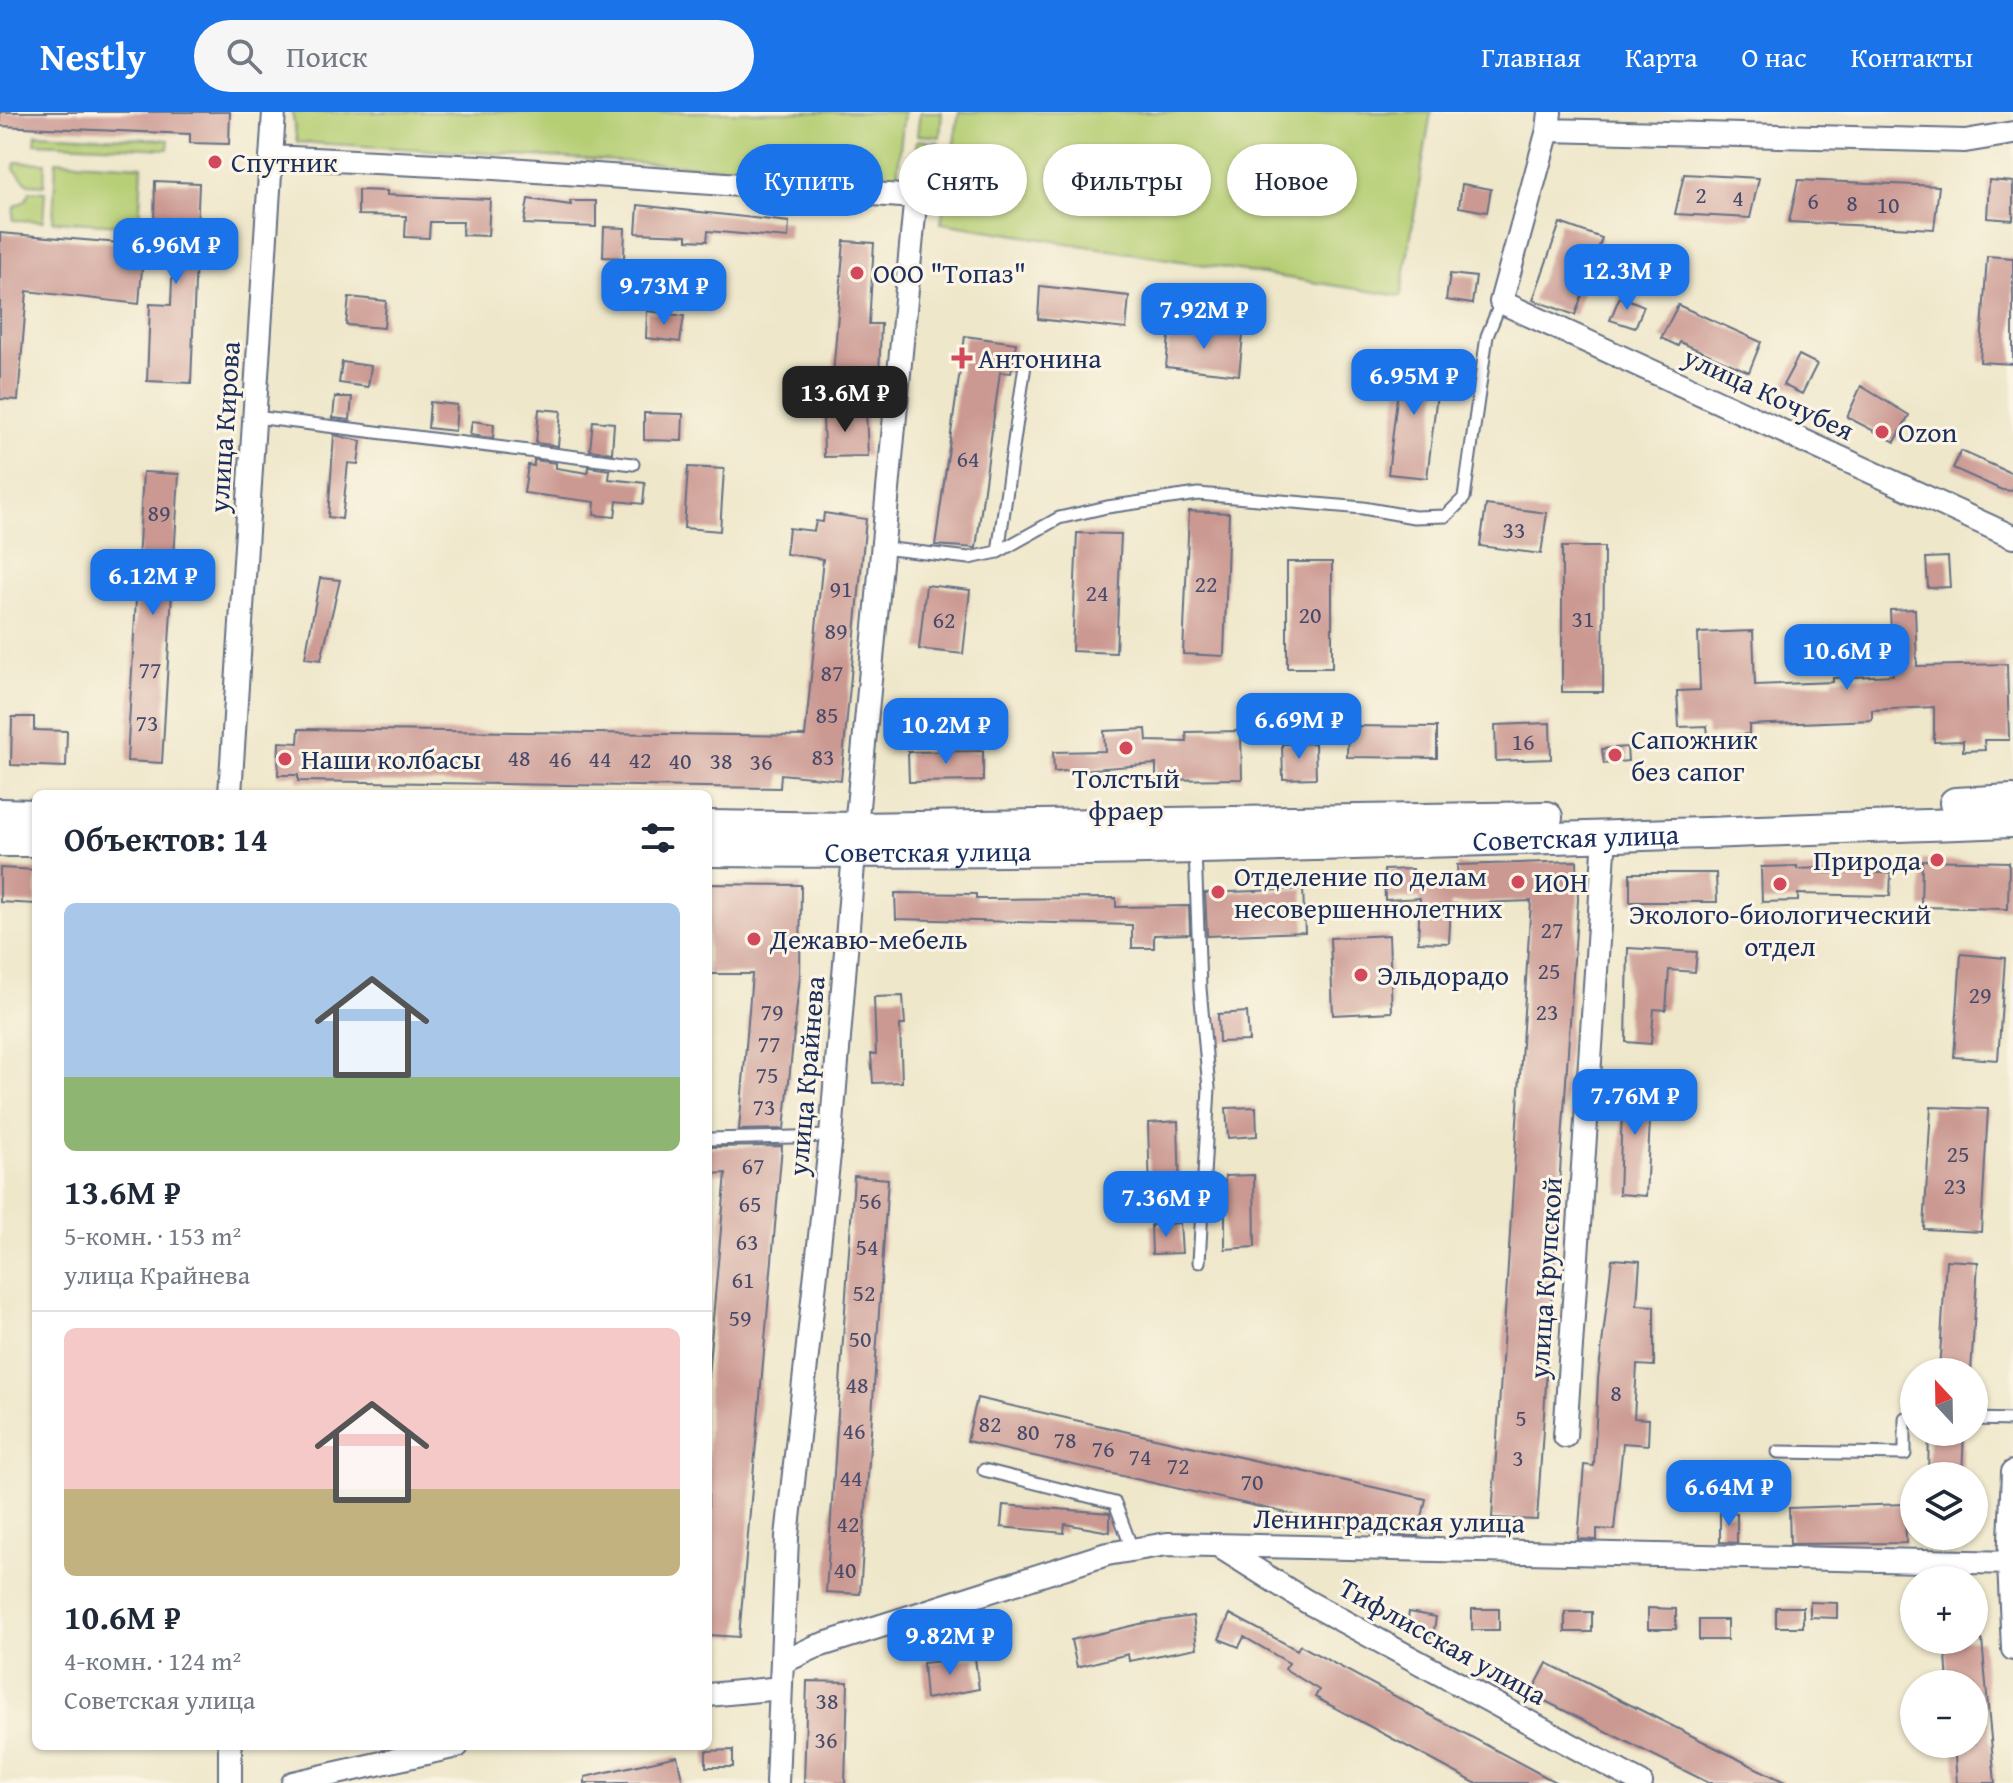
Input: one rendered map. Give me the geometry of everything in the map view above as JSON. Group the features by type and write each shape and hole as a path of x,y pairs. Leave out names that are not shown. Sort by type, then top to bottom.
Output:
{"street":[{"name":"улица Кирова","path":"230,790 274,112"},
{"path":"1501,302 1549,121 1965,141 2013,133"},
{"name":"улица Крайнева","path":"271,157 917,190 855,841 831,1136 787,1537 783,1662 773,1688 777,1783"},
{"name":"улица Кочубея","path":"1501,302 2013,537"},
{"name":"Советская улица","path":"712,851 855,841 2013,800"},
{"path":"0,814 32,815"},
{"name":"Советская улица","path":"712,826 855,841 1195,849 2013,822"},
{"name":"улица Крупской","path":"1565,1436 1605,836"},
{"path":"0,841 32,841"},
{"path":"2013,1472 2013,1649"},
{"name":"Ленинградская улица","path":"783,1662 815,1647 1107,1554 1167,1544 2011,1563"},
{"name":"Тифлисская улица","path":"1219,1547 1306,1601 1641,1783"},
{"path":"712,1695 773,1688"},
{"path":"230,1750 230,1783"},
{"path":"293,1783 439,1750"}],"lane":[{"path":"882,548 969,558 998,552 1059,518 1107,507 1198,494 1363,508 1414,517 1446,516 1464,498 1487,336 1501,302"},
{"path":"998,552 1025,365"},
{"path":"255,417 633,464"},
{"path":"1195,849 1200,988 1209,1088 1199,1262"},
{"path":"712,1139 831,1136"},
{"path":"1988,1419 2013,1420"},
{"path":"1778,1452 1905,1454 1905,1446"},
{"path":"984,1470 1115,1503 1132,1549"}],"green space":[{"path":"292,112 904,112 897,178 883,177 883,144 736,144 736,168 297,142"},
{"path":"920,112 942,112 940,137 917,135"},
{"path":"959,112 1431,112 1401,296 941,223 942,216 1027,216 1027,144 954,144"},
{"path":"36,134 169,140 168,149 35,143"},
{"path":"917,140 939,142 939,144 917,144"},
{"path":"56,161 142,166 139,226 53,221"},
{"path":"15,162 45,163 44,185 28,184 14,169"},
{"path":"30,191 45,192 43,221 13,220 14,207 26,200"}],"building":[{"path":"0,112 230,112 229,144 190,143 190,134 0,126"},
{"path":"1684,174 1759,178 1750,218 1675,214"},
{"path":"1798,180 1939,186 1934,229 1789,222"},
{"path":"1989,180 2013,182 2013,220 1987,218"},
{"path":"155,181 199,183 191,383 147,381 150,304 171,305 174,227 154,226"},
{"path":"1462,184 1491,189 1487,212 1459,207"},
{"path":"358,190 387,191 387,195 490,199 488,236 462,235 463,222 430,222 429,238 405,237 406,216 358,215"},
{"path":"528,199 571,205 570,201 596,201 596,227 524,224"},
{"path":"638,205 789,222 788,238 708,231 707,241 687,240 687,235 636,233"},
{"path":"1560,223 1602,238 1575,315 1533,300"},
{"path":"604,227 625,228 624,258 603,257"},
{"path":"0,233 144,245 139,304 27,291 18,400 0,399"},
{"path":"844,241 874,243 869,324 881,324 879,377 833,375"},
{"path":"1987,256 2013,258 2013,364 1980,362"},
{"path":"1450,274 1476,277 1472,304 1446,300"},
{"path":"1040,286 1129,296 1126,329 1038,319"},
{"path":"1620,296 1644,306 1635,328 1610,320"},
{"path":"349,297 386,301 384,328 346,325"},
{"path":"1678,305 1761,342 1749,372 1680,342 1678,346 1661,338"},
{"path":"647,311 684,316 680,342 646,338"},
{"path":"1170,326 1243,335 1239,375 1166,367"},
{"path":"965,336 1016,343 1011,373 1000,372 976,548 935,545"},
{"path":"1799,355 1817,364 1802,394 1783,385"},
{"path":"1402,356 1441,360 1427,478 1388,474"},
{"path":"342,362 371,366 368,387 339,383"},
{"path":"1861,386 1909,415 1895,442 1847,417"},
{"path":"335,397 352,397 350,420 333,418"},
{"path":"430,402 457,405 455,431 428,428"},
{"path":"539,409 561,411 558,446 536,443"},
{"path":"866,411 868,456 824,457 823,412"},
{"path":"644,413 683,414 682,441 644,440"},
{"path":"472,421 494,424 493,438 470,435"},
{"path":"593,421 614,423 612,453 590,450"},
{"path":"334,435 361,441 358,464 348,463 342,519 328,517"},
{"path":"1961,451 2013,474 2013,491 2002,490 1953,468"},
{"path":"534,460 556,463 556,468 588,473 589,467 610,470 609,479 645,483 643,504 617,501 615,517 594,515 595,502 524,493 528,465 534,466"},
{"path":"688,467 724,469 720,531 684,528"},
{"path":"143,472 179,474 162,763 127,761"},
{"path":"1486,505 1547,513 1541,554 1480,546"},
{"path":"1189,511 1229,513 1224,656 1183,654"},
{"path":"824,513 866,519 841,780 781,774 780,788 298,781 298,775 278,775 279,742 298,743 299,729 805,736 823,559 786,554 789,528 814,531 816,521 823,522"},
{"path":"1077,533 1121,534 1116,653 1072,651"},
{"path":"1562,547 1604,547 1603,692 1562,692"},
{"path":"1948,557 1950,587 1928,588 1926,558"},
{"path":"1287,562 1332,562 1332,668 1287,668"},
{"path":"320,578 340,580 321,660 305,658"},
{"path":"926,585 970,590 963,654 919,649"},
{"path":"1915,609 1917,666 2007,664 2009,740 1984,740 1985,750 1963,751 1963,741 1934,742 1934,707 1872,710 1872,720 1749,725 1749,734 1708,735 1707,726 1679,727 1677,691 1700,690 1698,633 1753,631 1755,685 1833,682 1833,678 1893,675 1890,610"},
{"path":"12,717 34,717 34,730 67,731 66,767 11,765"},
{"path":"1550,723 1551,759 1496,761 1495,725"},
{"path":"1348,726 1437,727 1437,758 1347,757"},
{"path":"1146,729 1147,741 1187,742 1186,732 1241,731 1242,779 1156,780 1156,764 1054,772 1053,752 1105,751 1104,731"},
{"path":"1315,743 1316,778 1283,779 1282,744"},
{"name":"Сапожник без сапог","path":"1627,747 1628,761 1604,764 1602,749"},
{"path":"983,751 983,781 909,782 908,752"},
{"path":"1922,860 2009,862 2008,909 1921,907"},
{"path":"1577,861 1578,900 1537,1520 1492,1518 1531,901 1451,904 1449,943 1418,942 1420,898 1385,900 1384,870 1413,869 1413,879 1458,880 1457,865"},
{"path":"1797,866 1797,869 1822,868 1822,873 1891,873 1890,896 1798,894 1798,901 1762,902 1761,867"},
{"path":"0,868 32,870 32,904 0,902"},
{"path":"1630,873 1716,873 1717,902 1630,902"},
{"path":"712,884 801,885 800,975 784,1129 739,1130 752,974 712,974"},
{"path":"1303,889 1305,932 1207,936 1205,893"},
{"path":"895,893 976,894 976,899 1116,898 1116,907 1189,906 1190,934 1154,935 1154,948 1132,948 1132,925 896,919"},
{"name":"Эльдорадо","path":"1389,935 1392,1012 1333,1015 1330,938"},
{"path":"1628,948 1697,952 1695,972 1669,970 1666,1010 1654,1009 1651,1044 1626,1042"},
{"path":"1961,954 2005,958 1998,1060 1954,1057"},
{"path":"903,996 905,1025 900,1025 902,1082 873,1083 871,1054 876,1054 874,997"},
{"path":"1247,1012 1249,1041 1219,1042 1218,1014"},
{"path":"1623,1080 1652,1082 1646,1196 1619,1194"},
{"path":"1256,1107 1257,1136 1228,1138 1226,1108"},
{"path":"1931,1107 1988,1109 1981,1232 1924,1229"},
{"path":"1178,1121 1180,1192 1150,1194 1148,1123"},
{"path":"782,1146 739,1637 712,1635 712,1330 726,1173 712,1174 712,1147"},
{"path":"1254,1175 1255,1247 1225,1249 1225,1176"},
{"path":"854,1176 888,1179 860,1594 826,1592"},
{"path":"1180,1223 1182,1253 1152,1254 1151,1225"},
{"path":"1612,1259 1640,1261 1637,1305 1654,1306 1654,1366 1637,1365 1634,1418 1649,1419 1648,1445 1623,1443 1614,1530 1597,1529 1597,1540 1578,1539 1584,1465 1594,1466 1598,1379"},
{"path":"1946,1260 1978,1262 1972,1358 1940,1358"},
{"path":"977,1398 1426,1499 1418,1536 1384,1535 967,1441"},
{"path":"1929,1446 1963,1446 1963,1462 1928,1462"},
{"path":"1900,1504 1900,1543 1790,1544 1789,1508"},
{"path":"1003,1505 1110,1513 1110,1532 1065,1524 1064,1533 1001,1527"},
{"path":"1720,1513 1737,1513 1737,1543 1720,1542"},
{"path":"1810,1602 1837,1603 1837,1618 1810,1617"},
{"path":"1776,1607 1803,1607 1803,1627 1776,1627"},
{"path":"1648,1608 1676,1609 1676,1629 1648,1629"},
{"path":"1472,1609 1499,1609 1499,1630 1472,1630"},
{"path":"1409,1612 1436,1617 1433,1637 1406,1632"},
{"path":"1565,1612 1592,1612 1592,1632 1565,1632"},
{"path":"1230,1614 1297,1650 1300,1645 1557,1783 1475,1783 1315,1697 1319,1690 1285,1669 1289,1663 1244,1637 1239,1647 1219,1639"},
{"path":"1193,1616 1197,1648 1129,1661 1128,1654 1077,1667 1071,1640 1144,1623"},
{"path":"1699,1620 1727,1620 1727,1640 1699,1640"},
{"path":"1946,1654 1983,1654 1985,1670 1947,1670"},
{"path":"975,1658 979,1689 926,1699 923,1663"},
{"path":"1547,1663 1787,1783 1709,1783 1531,1694"},
{"path":"807,1681 848,1682 845,1783 804,1783"},
{"path":"1988,1706 1995,1783 1957,1783 1955,1758 1988,1758"},
{"path":"733,1750 733,1767 706,1767 706,1751"},
{"path":"677,1756 683,1783 585,1783 585,1777"}],"place":[{"name":"Спутник","path":"215,162"},
{"name":"ООО \"Топаз\"","path":"857,273"},
{"name":"Антонина","path":"962,358"},
{"name":"Ozon","path":"1882,432"},
{"name":"Толстый фраер","path":"1126,748"},
{"name":"Сапожник без сапог","path":"1615,755"},
{"name":"Наши колбасы","path":"285,759"},
{"name":"Природа","path":"1937,860"},
{"name":"ИОН","path":"1518,882"},
{"name":"Эколого-биологический отдел","path":"1780,884"},
{"name":"Отделение по делам несовершеннолетних","path":"1218,892"},
{"name":"Дежавю-мебель","path":"754,939"},
{"name":"Эльдорадо","path":"1361,975"}]}
